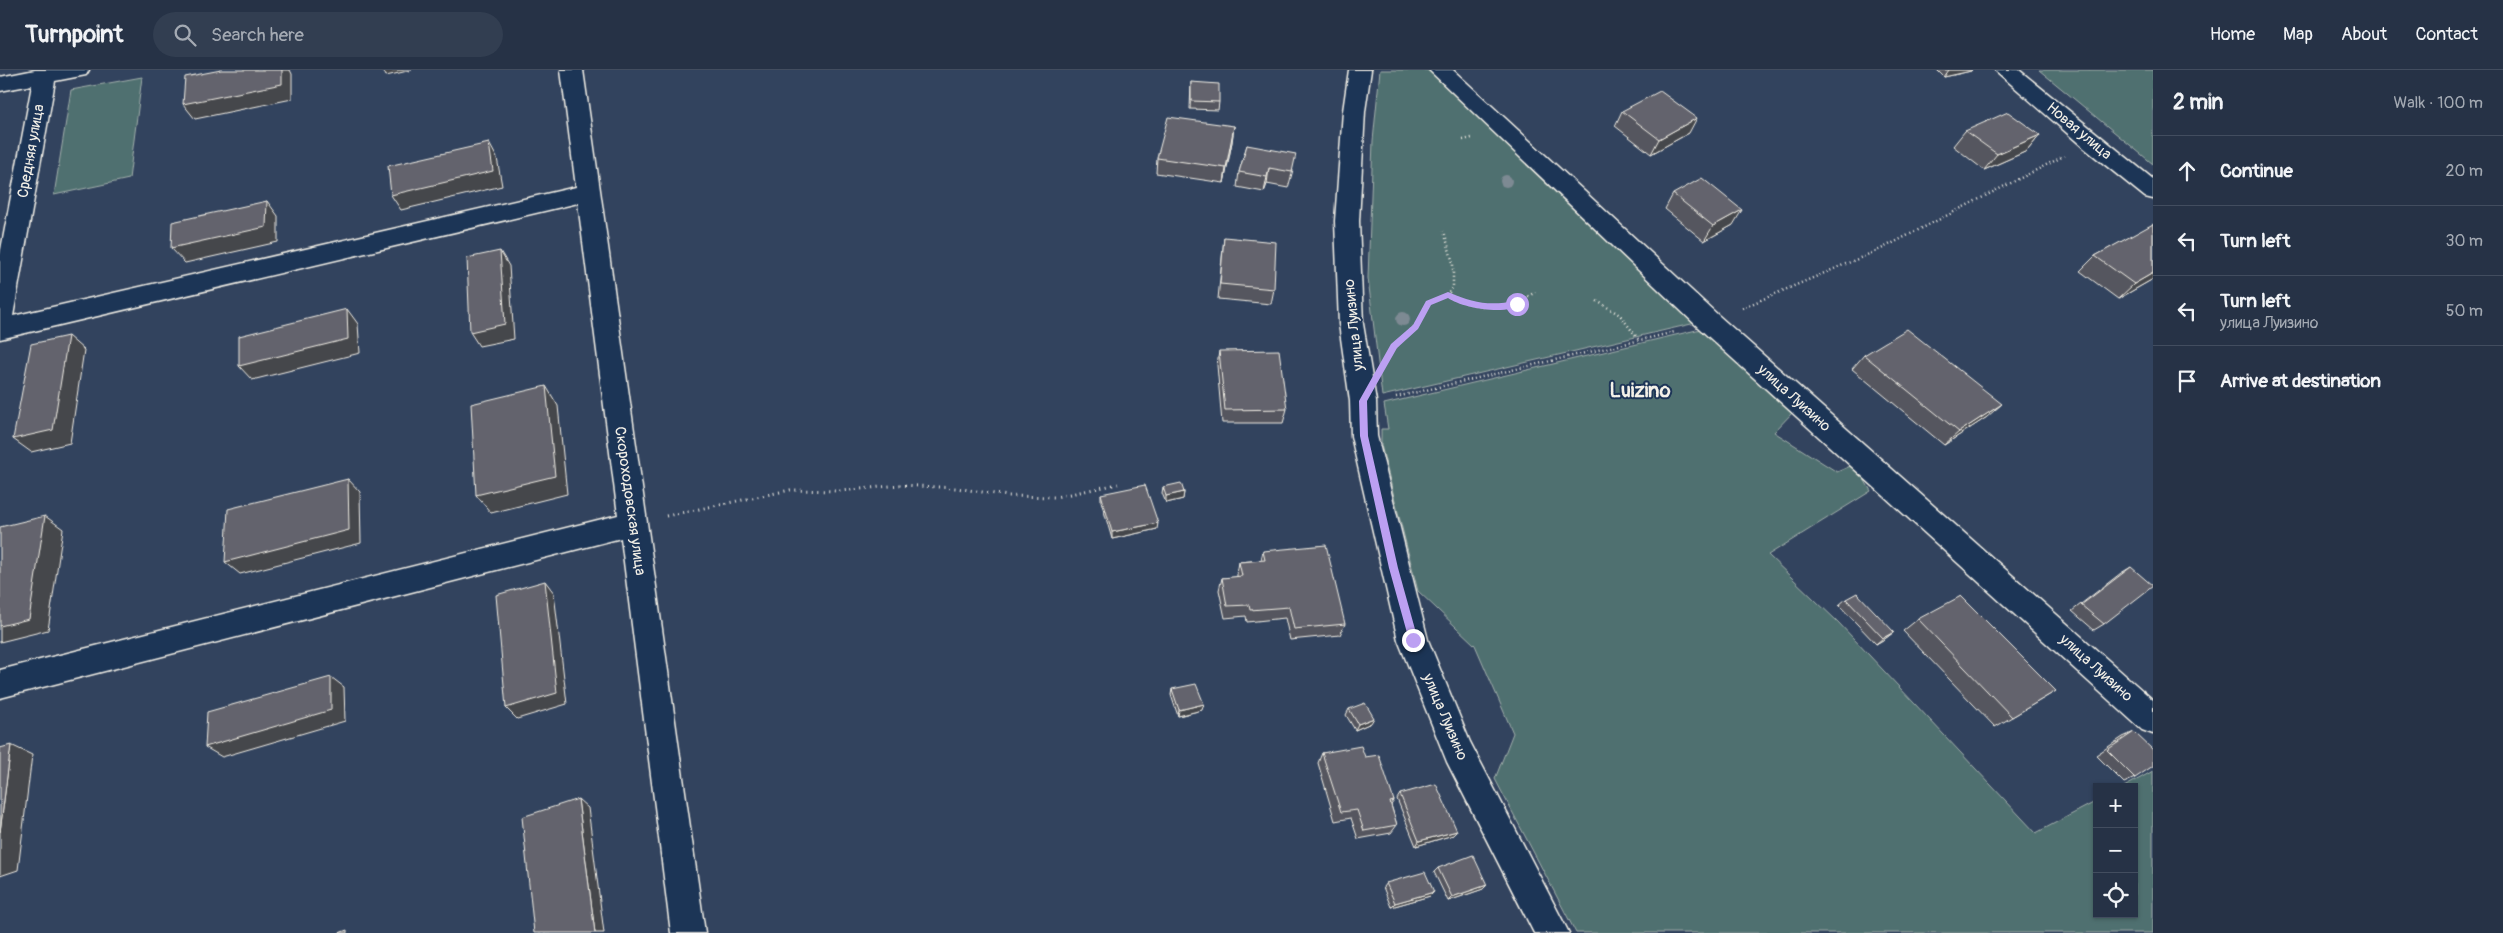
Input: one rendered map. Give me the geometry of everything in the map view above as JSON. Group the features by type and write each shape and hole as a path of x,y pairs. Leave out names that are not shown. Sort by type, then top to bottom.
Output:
{"street":[{"path":"0,84 46,73 78,70"},
{"name":"Скороходовская улица","path":"572,70 688,933"},
{"name":"улица Луизино","path":"1360,70 1354,111 1347,221 1351,324 1363,401 1364,436 1394,568 1413,640 1458,751 1552,933"},
{"name":"улица Луизино","path":"1440,70 1709,322 2153,720"},
{"name":"Новая улица","path":"2006,70 2091,142 2153,191"},
{"name":"Средняя улица","path":"0,320 46,73"},
{"path":"0,329 589,192"},
{"path":"0,684 634,523"}],"path":[{"path":"1393,397 1709,322 1881,249 2091,142"},
{"path":"1363,401 1394,346 1415,327 1429,303 1448,294 1455,287 1456,280 1449,243 1444,231"},
{"path":"1448,294 1467,303 1496,307 1517,304 1535,292"},
{"path":"1597,301 1620,315 1639,340"},
{"path":"634,523 790,490 841,491 900,485 956,488 1008,496 1056,497 1118,484"}],"green space":[{"path":"1380,70 1428,70 1700,322 1382,396 1368,278 1373,141"},
{"path":"2039,70 2153,70 2153,164"},
{"path":"142,77 129,179 54,195 71,90"},
{"path":"1705,328 1794,411 1774,432 1837,472 1855,464 1871,491 1768,555 1838,622 2036,833 2093,803 2093,918 2138,918 2138,783 2131,783 2153,771 2153,933 1576,933 1495,779 1513,733 1475,645 1418,591 1381,445 1381,429 1388,429 1384,404"}],"building":[{"path":"221,70 282,70 282,84 183,104 185,77"},
{"path":"1191,82 1219,84 1219,102 1191,101"},
{"path":"1660,91 1697,118 1659,139 1622,111"},
{"path":"2008,112 2040,135 1997,154 1965,131"},
{"path":"1168,117 1234,126 1226,168 1157,158"},
{"path":"489,143 493,171 391,195 388,166"},
{"path":"1247,145 1296,154 1292,172 1269,168 1267,177 1239,172"},
{"path":"1702,178 1742,210 1713,226 1673,194"},
{"path":"267,201 266,227 171,248 172,222"},
{"path":"2153,224 2153,273 2134,284 2095,256"},
{"path":"1224,237 1276,242 1274,289 1220,284"},
{"path":"500,251 505,324 470,332 467,258"},
{"path":"347,309 348,339 239,366 239,336"},
{"path":"1907,329 2002,404 1959,432 1864,355"},
{"path":"68,336 53,430 13,439 31,344"},
{"path":"1279,350 1287,409 1225,410 1219,351"},
{"path":"546,386 555,476 476,495 471,404"},
{"path":"348,479 349,530 225,562 228,509"},
{"path":"1181,483 1184,492 1166,496 1163,487"},
{"path":"1145,485 1158,523 1112,532 1101,494"},
{"path":"45,516 29,619 0,626 0,527"},
{"path":"1326,545 1345,624 1294,629 1289,607 1250,610 1249,605 1227,606 1222,578 1242,576 1239,562 1265,560 1263,551"},
{"path":"2131,567 2153,586 2104,624 2081,605"},
{"path":"545,581 557,693 506,708 496,595"},
{"path":"1857,593 1894,632 1883,638 1846,599"},
{"path":"1961,596 2056,691 2012,717 1918,619"},
{"path":"331,677 331,710 205,747 207,712"},
{"path":"1196,684 1204,704 1179,710 1172,689"},
{"path":"1365,703 1374,718 1358,724 1349,709"},
{"path":"2134,732 2153,750 2153,766 2135,778 2107,750"},
{"path":"11,745 0,832 0,748"},
{"path":"1361,746 1365,757 1379,755 1394,801 1390,802 1397,825 1364,831 1357,810 1341,812 1322,753"},
{"path":"1436,784 1457,831 1419,841 1400,794"},
{"path":"578,799 595,933 534,933 522,817"},
{"path":"1473,855 1487,885 1452,897 1438,868"},
{"path":"1425,872 1434,892 1395,903 1386,883"}],"district":[{"name":"Luizino","path":"1640,390"}],"route":[{"path":"1413,640 1394,568 1364,436 1363,401 1394,346 1415,327 1420,320 1424,308 1429,303 1448,294 1467,303 1483,306 1496,307 1517,304"}]}
